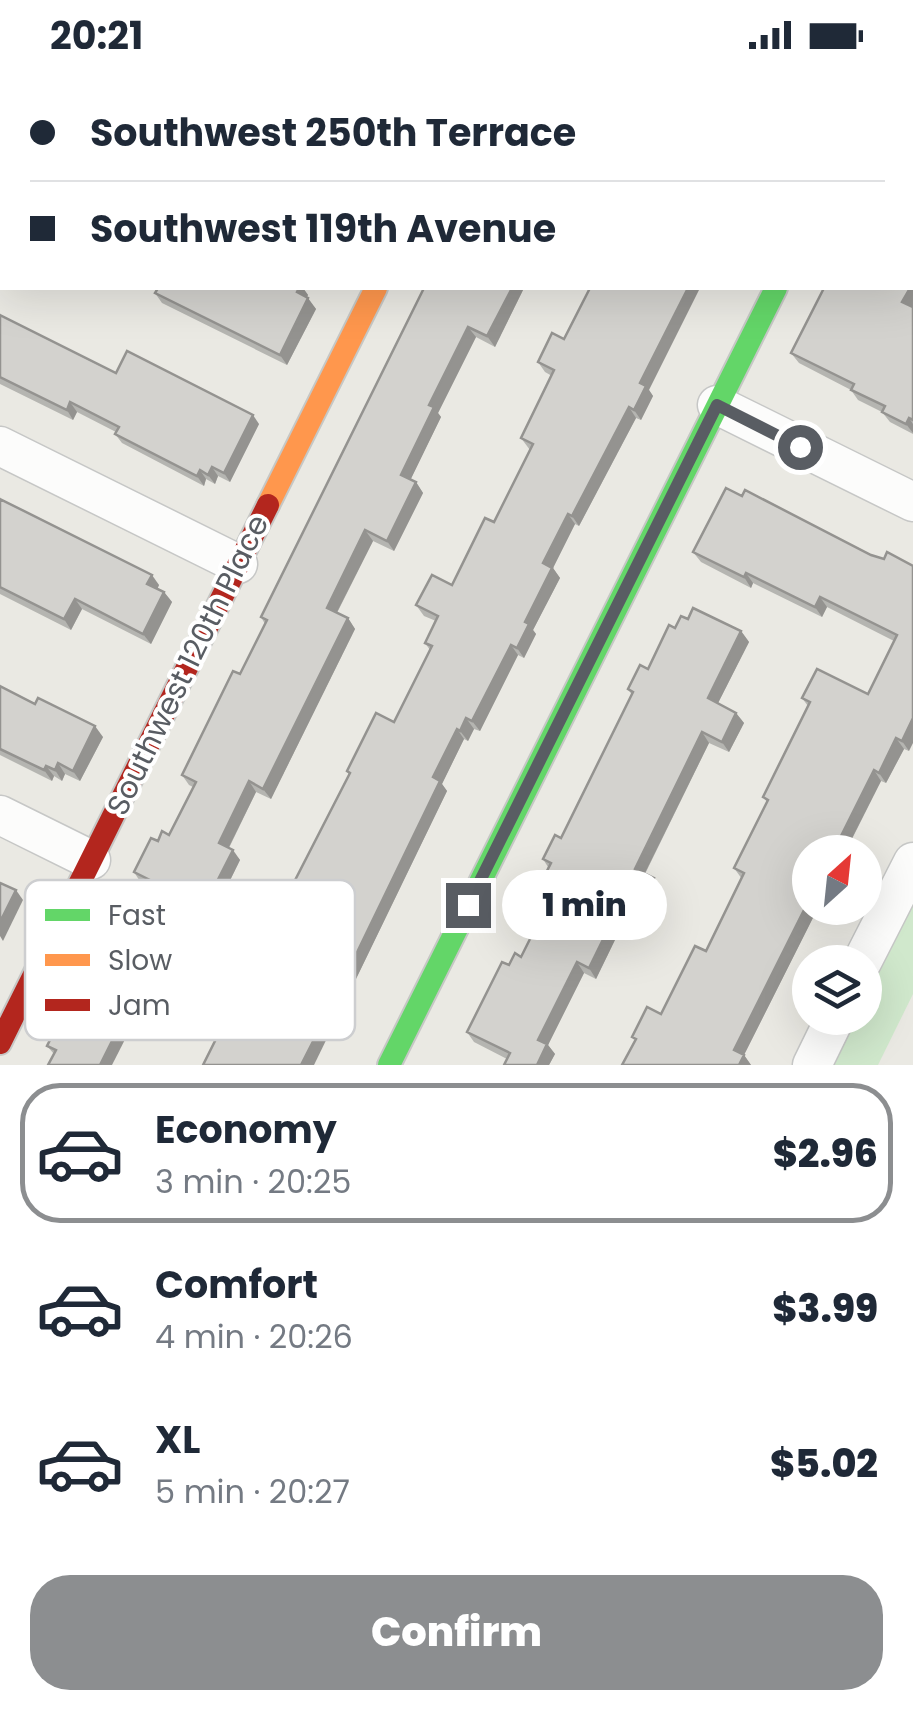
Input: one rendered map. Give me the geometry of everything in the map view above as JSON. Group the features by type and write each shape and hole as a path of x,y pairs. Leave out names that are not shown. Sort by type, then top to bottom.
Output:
{"street":[{"name":"Southwest 120th Place","path":"81,880 375,290"},
{"path":"388,1065 775,290"},
{"path":"717,405 913,502"},
{"path":"0,446 238,564"},
{"path":"0,815 91,860"},
{"path":"871,945 913,862"},
{"name":"Southwest 120th Place","path":"0,1043 25,993"},
{"path":"812,1065 827,1035"}],"green space":[{"path":"913,893 913,994 878,1065 828,1065 841,1035 882,1035 882,953"}],"building":[{"path":"298,290 308,298 280,355 155,293"},
{"path":"423,290 511,290 487,336 468,327 429,405 434,407 401,475 416,482 387,541 365,530 327,608 348,618 263,789 249,781 219,843 233,850 218,880 150,880 134,872 151,838 158,841 162,831 169,835 196,782 182,775 233,671 240,674 267,620 261,617"},
{"path":"589,290 687,290 640,383 646,386 634,410 629,407 543,563 552,568 525,622 529,624 517,648 511,645 472,721 466,718 460,731 457,729 433,777 440,781 355,957 355,880 295,880 376,713 394,722 432,646 425,643 438,616 416,605 432,575 452,585 485,518 494,522 533,444 521,438 554,370 538,362 552,333 564,339"},
{"path":"823,290 909,290 902,302 913,307 913,420 909,418 906,424 882,412 885,406 851,390 854,384 791,353"},
{"path":"0,315 116,373 127,351 253,415 224,473 212,467 208,475 200,470 197,476 115,434 119,427 70,402 67,410 0,377"},
{"path":"726,488 742,496 745,490 871,555 884,559 887,552 913,566 913,718 902,741 896,738 879,773 874,770 842,835 792,835 792,925 796,925 734,1050 744,1055 739,1065 622,1065 647,1007 661,1014 695,946 706,951 744,873 734,868 768,800 763,797 810,702 802,698 817,669 868,694 897,635 820,597 815,607 693,552"},
{"path":"0,499 152,575 147,584 164,592 143,634 75,599 64,619 0,587"},
{"path":"693,608 741,631 708,698 736,713 722,742 702,732 635,869 654,878 640,907 623,899 589,968 577,962 538,1040 547,1044 537,1065 504,1065 510,1053 467,1032 502,962 509,965 515,953 521,957 544,911 530,904 551,863 543,859 555,835 561,838 633,692 628,689 640,665 648,669 669,625 675,628 681,616 688,619"},
{"path":"0,686 35,704 38,698 95,726 73,771 58,763 55,770 46,766 44,770 0,749"},
{"path":"0,883 16,890 0,922"},
{"path":"50,1040 112,1040 100,1065 48,1065 56,1050 47,1046"},
{"path":"216,1040 314,1040 301,1065 203,1065"}],"traffic: fast":[{"path":"389,1065 775,290"}],"traffic: slow":[{"path":"268,505 375,290"}],"traffic: jam":[{"path":"81,880 268,505"},
{"path":"0,1043 25,993"}],"route":[{"path":"468,905 717,405 800,447"}]}
